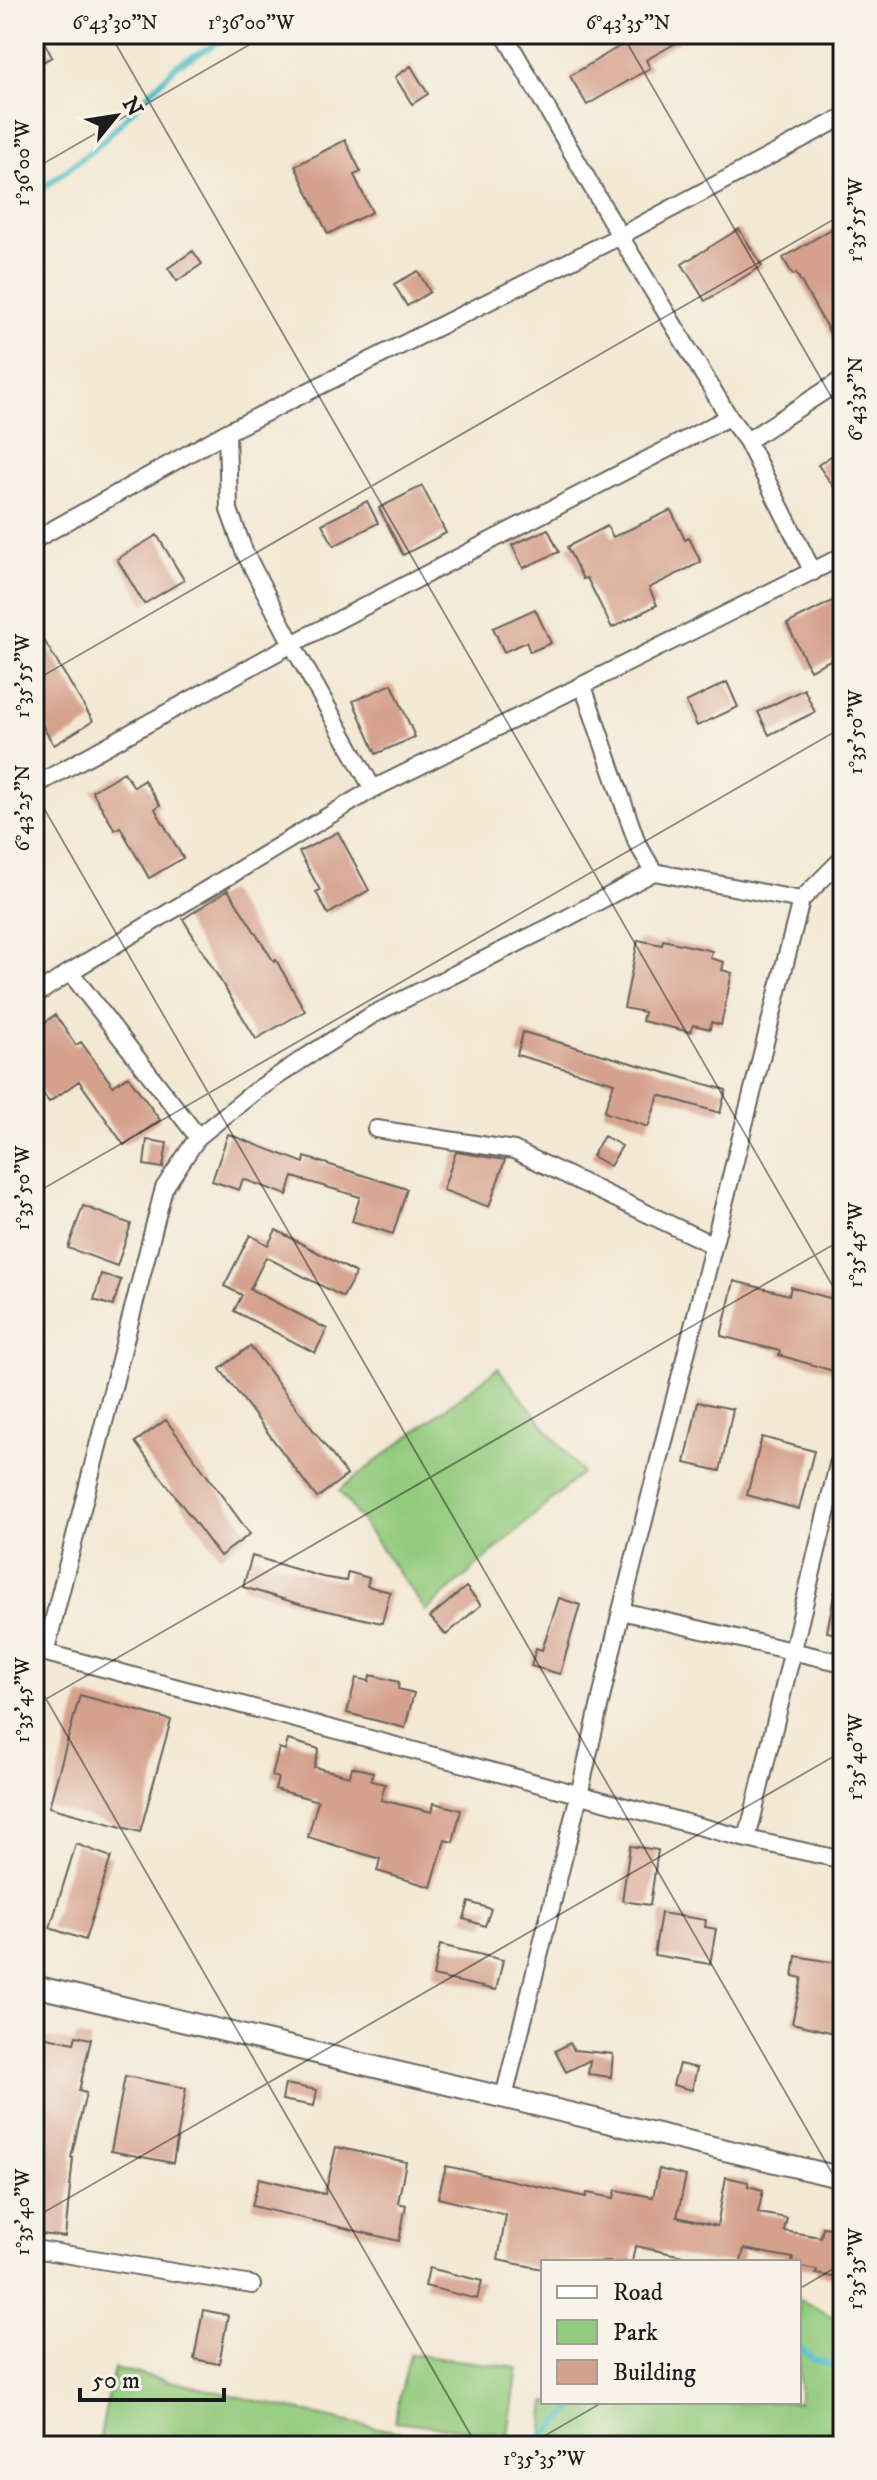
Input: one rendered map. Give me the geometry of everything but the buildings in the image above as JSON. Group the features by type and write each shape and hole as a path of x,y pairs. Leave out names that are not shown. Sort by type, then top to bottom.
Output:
{"street":[{"path":"504,34 620,236 729,417 747,441 813,572"},
{"path":"34,540 227,432 620,236 843,117"},
{"path":"747,441 843,379"},
{"path":"34,786 292,644 729,417"},
{"path":"227,432 229,510 244,551 373,789"},
{"path":"34,996 373,789 843,556"},
{"path":"583,686 637,843 654,872"},
{"path":"504,2097 621,1611 801,900 843,858"},
{"path":"801,900 654,872 372,1015 254,1092 198,1137 164,1188 39,1651 747,1839 843,1860"},
{"path":"70,972 198,1137"},
{"path":"376,1129 514,1150 713,1245"},
{"path":"747,1839 838,1478 843,1444"},
{"path":"621,1611 843,1663"},
{"path":"34,1986 843,2178"},
{"path":"34,2249 252,2285"}],"green space":[{"path":"498,1368 582,1473 426,1611 339,1490"},
{"path":"801,2300 843,2322 843,2446 541,2446 546,2404 801,2404"},
{"path":"410,2354 518,2368 508,2435 394,2421"},
{"path":"114,2368 357,2424 476,2446 98,2446"}],"waterway":[{"path":"34,191 46,186 99,145 177,65 234,34"},
{"path":"801,2348 813,2360 843,2367"},
{"path":"533,2446 579,2404"}]}
